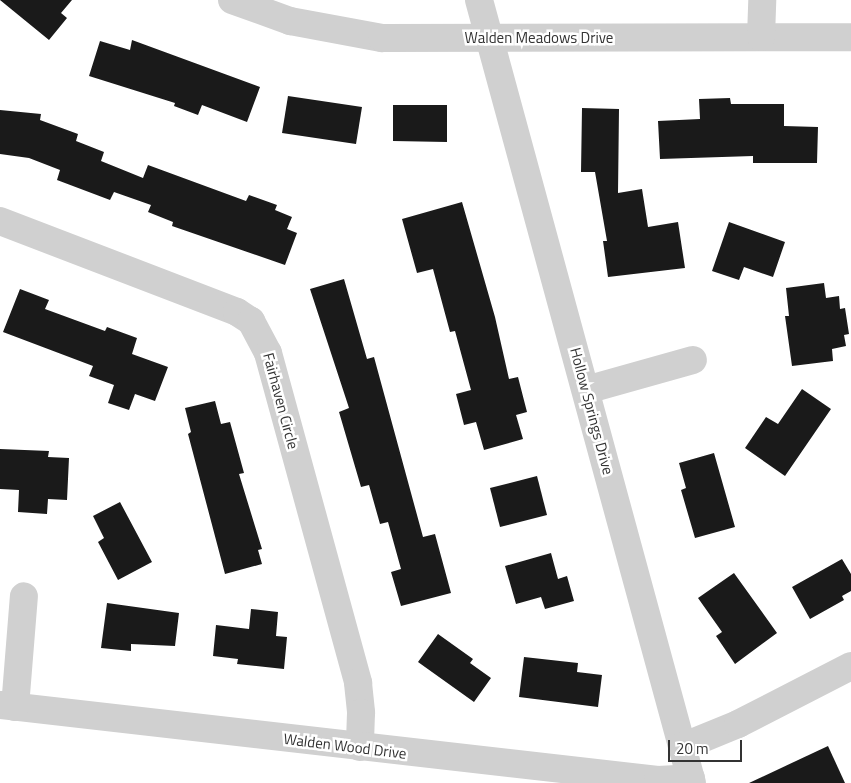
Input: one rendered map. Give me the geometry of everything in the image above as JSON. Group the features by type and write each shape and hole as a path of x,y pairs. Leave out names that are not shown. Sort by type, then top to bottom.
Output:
{"street":[{"name":"Walden Meadows Drive","path":"232,0 290,21 334,31 382,38 851,36"},
{"name":"Hollow Springs Drive","path":"479,0 491,38 691,781"},
{"path":"761,37 762,0"},
{"name":"Fairhaven Circle","path":"0,222 237,312 251,321 268,353 358,683 362,713 360,748"},
{"path":"586,390 693,360"},
{"path":"7,706 24,596"},
{"path":"682,747 738,724 851,666"},
{"name":"Walden Wood Drive","path":"7,706 360,748 658,780 691,781"}],"building":[{"path":"0,0 72,0 61,13 67,18 49,40"},
{"path":"132,40 260,87 247,122 202,105 198,115 174,106 175,103 89,76 100,41 130,50"},
{"path":"288,96 362,107 356,144 282,133"},
{"path":"730,98 731,104 784,104 784,126 818,127 817,163 753,163 753,156 660,159 658,121 700,119 699,99"},
{"path":"393,105 447,105 447,142 393,141"},
{"path":"582,108 619,109 618,193 642,189 648,227 678,222 685,268 608,277 603,241 607,241 595,172 581,172"},
{"path":"0,110 41,114 40,120 78,134 76,141 104,152 101,161 143,178 148,165 246,201 249,195 277,205 275,210 292,217 287,229 297,233 285,265 172,226 173,222 148,212 151,205 114,192 110,200 57,180 60,170 29,158 0,154"},
{"path":"462,202 495,317 509,379 518,377 527,412 516,415 523,439 484,450 476,422 464,425 456,394 471,390 455,331 450,332 433,269 417,273 402,219"},
{"path":"729,222 785,242 773,277 744,267 739,280 712,271"},
{"path":"344,279 367,359 374,357 423,537 435,534 451,593 401,606 391,572 401,569 388,522 380,524 369,485 361,487 339,412 349,408 310,289"},
{"path":"824,283 826,298 839,296 840,309 845,308 849,334 844,335 846,346 832,349 833,361 792,366 785,316 789,316 786,288"},
{"path":"20,289 49,300 45,309 105,331 107,327 137,338 132,354 168,367 155,401 135,394 129,410 108,403 114,385 89,376 93,366 3,332"},
{"path":"802,389 831,409 785,476 745,448 766,417 778,424"},
{"path":"215,401 221,424 230,422 244,473 239,474 262,549 258,550 262,564 225,574 188,434 191,432 185,408"},
{"path":"0,449 49,451 48,457 69,458 67,500 48,499 47,514 18,512 19,490 0,489"},
{"path":"714,453 735,527 695,538 681,490 686,488 679,463"},
{"path":"537,476 547,515 500,527 490,488"},
{"path":"120,502 152,562 118,580 98,542 104,538 93,516"},
{"path":"551,553 558,579 567,576 574,601 545,609 541,597 516,604 505,566"},
{"path":"842,559 851,574 851,591 842,596 844,600 810,619 792,587"},
{"path":"734,573 777,633 735,664 716,636 722,632 698,598"},
{"path":"107,603 179,613 175,646 131,644 131,651 101,648"},
{"path":"251,609 278,612 276,636 287,637 284,669 237,664 238,659 213,656 216,625 249,629"},
{"path":"438,634 473,659 470,663 491,678 474,702 418,662"},
{"path":"524,657 578,663 577,672 602,675 598,707 519,697"},
{"path":"828,746 845,783 749,783"}]}
